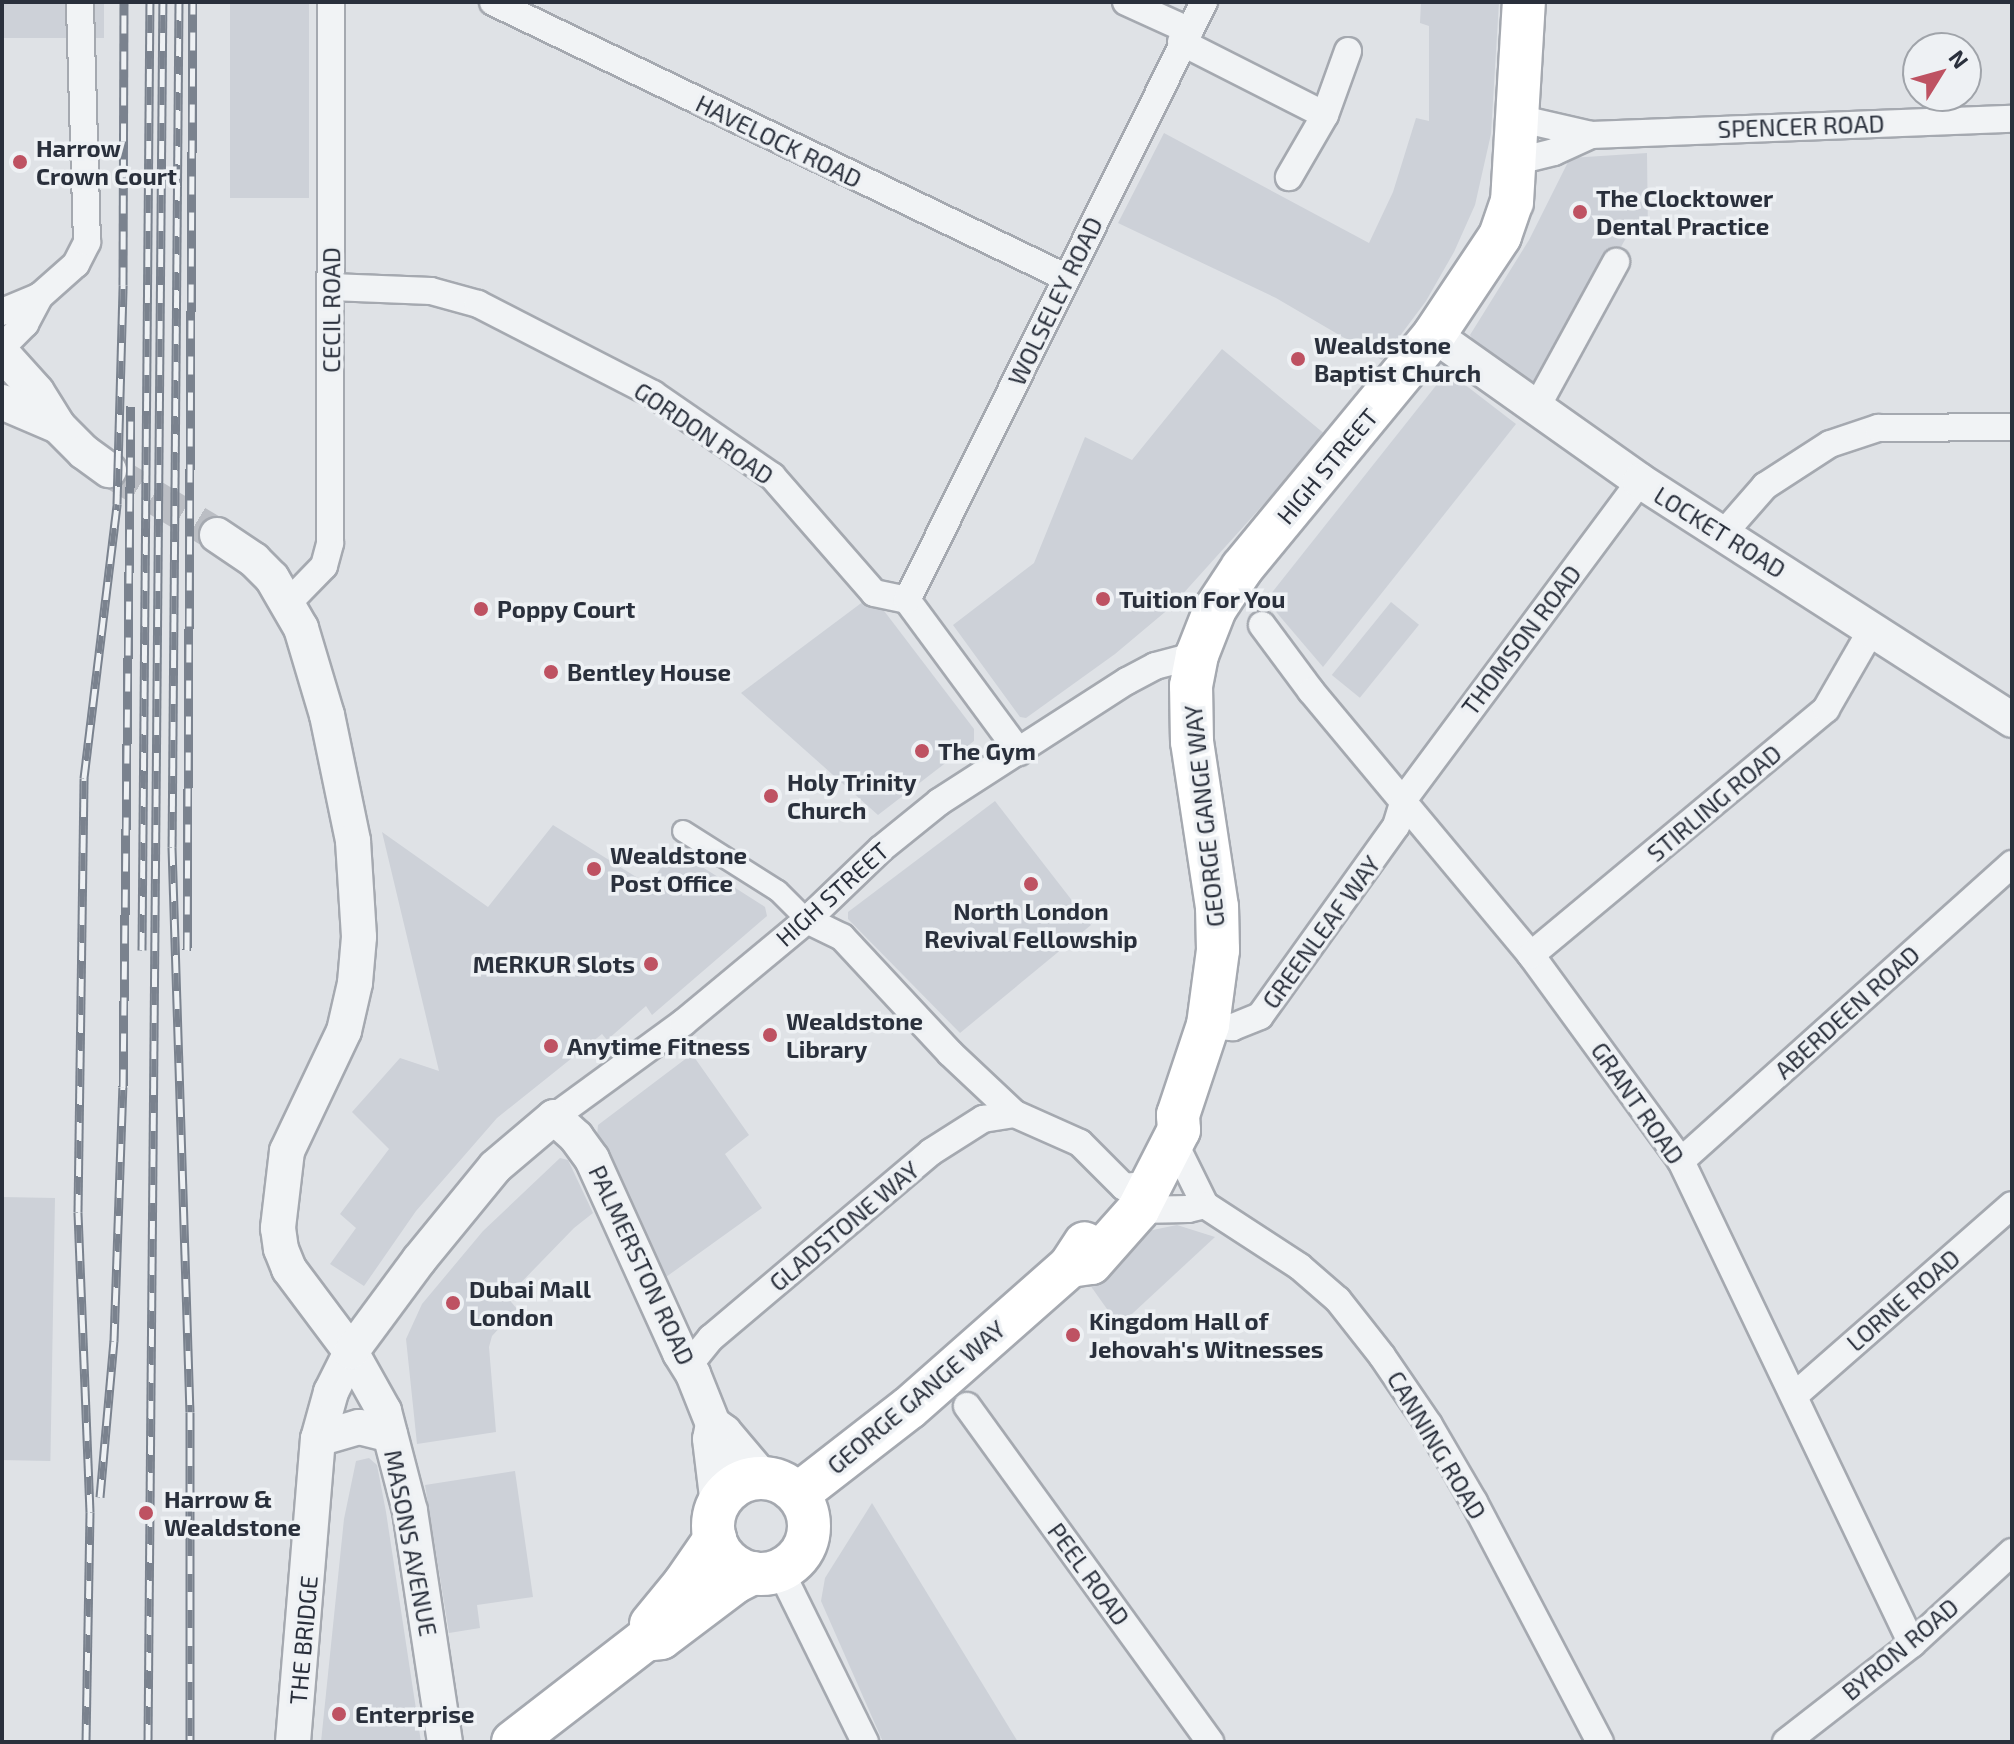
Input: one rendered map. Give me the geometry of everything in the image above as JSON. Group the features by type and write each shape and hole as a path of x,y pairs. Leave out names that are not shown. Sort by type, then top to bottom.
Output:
{"main road":[{"name":"HIGH STREET","path":"1197,655 1215,609 1242,568 1434,335 1500,236 1512,202 1524,2"},
{"name":"GEORGE GANGE WAY","path":"780,1486 909,1408 1070,1266 1091,1263 1138,1194 1157,1127 1176,1129 1208,1025 1218,950 1217,907 1192,742 1191,686 1197,655"},
{"path":"513,1742 664,1623 803,1552 809,1537 807,1508 780,1486 737,1483 664,1623"},
{"path":"717,1522 730,1563 767,1572"}],"street":[{"path":"2,347 25,324 40,296 76,264 87,242 80,2"},
{"name":"CECIL ROAD","path":"289,602 324,566 330,543 331,2"},
{"name":"HAVELOCK ROAD","path":"493,2 1067,278"},
{"path":"1126,2 1325,115"},
{"name":"WOLSELEY ROAD","path":"907,600 1204,2"},
{"path":"1289,177 1325,115 1348,51"},
{"name":"SPENCER ROAD","path":"1517,118 1591,135 2012,119"},
{"name":"SPENCER ROAD","path":"1514,162 1554,152 1591,135"},
{"path":"1535,410 1616,262"},
{"name":"GORDON ROAD","path":"331,287 431,291 478,304 653,394 772,476 874,593 907,600"},
{"path":"2,312 40,296"},
{"name":"LOCKET ROAD","path":"1434,335 1535,410 1640,481 2012,720"},
{"path":"2,354 2,379"},
{"path":"2,354 37,392 58,426 84,452 109,470"},
{"path":"2,402 58,426"},
{"path":"1723,534 1765,486 1830,444 1878,428 2012,427"},
{"name":"THOMSON ROAD","path":"1404,799 1640,481"},
{"name":"MASONS AVENUE","path":"217,535 254,560 289,602 311,656 353,841 359,937 355,983 344,1031 287,1151 278,1228 289,1269 351,1352 382,1405 410,1511 445,1742"},
{"path":"907,600 1019,752"},
{"name":"GRANT ROAD","path":"1262,625 1311,691 1531,955 1681,1161 1912,1644"},
{"name":"STIRLING ROAD","path":"1531,955 1826,709 1872,629"},
{"name":"HIGH STREET","path":"351,1352 419,1260 495,1167 554,1117 652,1047 807,920 881,849 939,802 1127,681 1155,666 1197,655"},
{"name":"GREENLEAF WAY","path":"1208,1025 1233,1027 1260,1016 1396,826 1404,799"},
{"path":"683,831 778,891 807,920 842,937 960,1064 1015,1114 1080,1143 1138,1194 1205,1205"},
{"name":"ABERDEEN ROAD","path":"1681,1161 2012,864"},
{"name":"GLADSTONE WAY","path":"689,1365 711,1338 931,1152 983,1119 1015,1114"},
{"name":"PALMERSTON ROAD","path":"554,1117 576,1137 592,1159 680,1353 689,1365 713,1424 780,1486"},
{"path":"1176,1129 1205,1205"},
{"name":"CANNING ROAD","path":"1205,1205 1300,1267 1359,1324 1429,1425 1474,1502 1600,1742"},
{"name":"LORNE ROAD","path":"1795,1395 2012,1205"},
{"name":"THE BRIDGE","path":"293,1742 318,1439 331,1392 351,1352"},
{"name":"PEEL ROAD","path":"967,1406 1210,1742"},
{"name":"PALMERSTON ROAD","path":"713,1424 710,1439 717,1522"},
{"path":"318,1439 359,1427 390,1435"},
{"name":"BYRON ROAD","path":"1786,1742 1912,1644 2010,1557"},
{"path":"767,1572 865,1742"}],"shaded area":[{"path":"2,2 104,2 104,38 2,38"},
{"path":"230,2 309,2 309,198 230,198"},
{"path":"1421,2 1499,2 1491,134 1475,205 1454,252 1426,301 1382,360 1276,298 1118,223 1164,133 1369,243 1393,192 1416,118 1429,121 1429,26 1420,23"},
{"path":"1647,153 1648,238 1630,231 1540,389 1478,347 1470,335 1529,240 1570,158"},
{"path":"1222,349 1326,435 1171,607 1115,654 1026,718 1020,717 953,625 1034,563 1085,437 1132,460"},
{"path":"1451,374 1516,424 1323,667 1266,600 1442,378"},
{"path":"872,595 974,729 974,741 878,815 741,693"},
{"path":"1391,602 1419,625 1360,698 1332,675"},
{"path":"995,801 1091,925 960,1033 848,919 848,912"},
{"path":"553,825 649,885 674,849 765,907 767,916 652,1015 646,1006 607,1040 602,1034 497,1118 416,1211 364,1286 330,1264 356,1228 340,1214 389,1149 352,1112 400,1058 439,1071 382,832 488,907"},
{"path":"692,1054 749,1135 725,1154 762,1208 666,1277 597,1136 598,1125"},
{"path":"560,1158 568,1160 593,1213 574,1228 507,1297 517,1309 492,1336 489,1347 496,1432 417,1444 406,1339 422,1304 483,1231"},
{"path":"2,1197 55,1198 50,1461 2,1460"},
{"path":"1177,1225 1215,1237 1119,1326 1090,1285 1143,1232"},
{"path":"369,1458 377,1465 386,1512 421,1742 321,1742 344,1519 356,1461"},
{"path":"515,1471 533,1597 477,1605 480,1628 449,1633 425,1485"},
{"path":"872,1503 1018,1742 883,1742 821,1601 825,1578"}],"tunnel":[{"path":"109,470 217,535"}],"railway":[{"path":"86,1742 90,1512 78,1212 84,778 117,504 123,285 124,2"},
{"path":"142,950 150,2"},
{"path":"148,1742 163,2"},
{"path":"179,2 172,847 190,1412 190,1742"},
{"path":"187,950 193,2"},
{"path":"100,1497 114,1341 123,1087 131,406"}],"place":[{"name":"Harrow Crown Court","path":"20,162"},
{"name":"The Clocktower Dental Practice","path":"1580,212"},
{"name":"Wealdstone Baptist Church","path":"1298,359"},
{"name":"Tuition For You","path":"1103,599"},
{"name":"Poppy Court","path":"481,609"},
{"name":"Bentley House","path":"551,672"},
{"name":"The Gym","path":"922,751"},
{"name":"Holy Trinity Church","path":"771,796"},
{"name":"Wealdstone Post Office","path":"594,869"},
{"name":"North London Revival Fellowship","path":"1031,884"},
{"name":"MERKUR Slots","path":"651,964"},
{"name":"Wealdstone Library","path":"770,1035"},
{"name":"Anytime Fitness","path":"551,1046"},
{"name":"Dubai Mall London","path":"453,1303"},
{"name":"Kingdom Hall of Jehovah's Witnesses","path":"1073,1335"},
{"name":"Harrow & Wealdstone","path":"146,1513"},
{"name":"Enterprise","path":"339,1714"}]}
